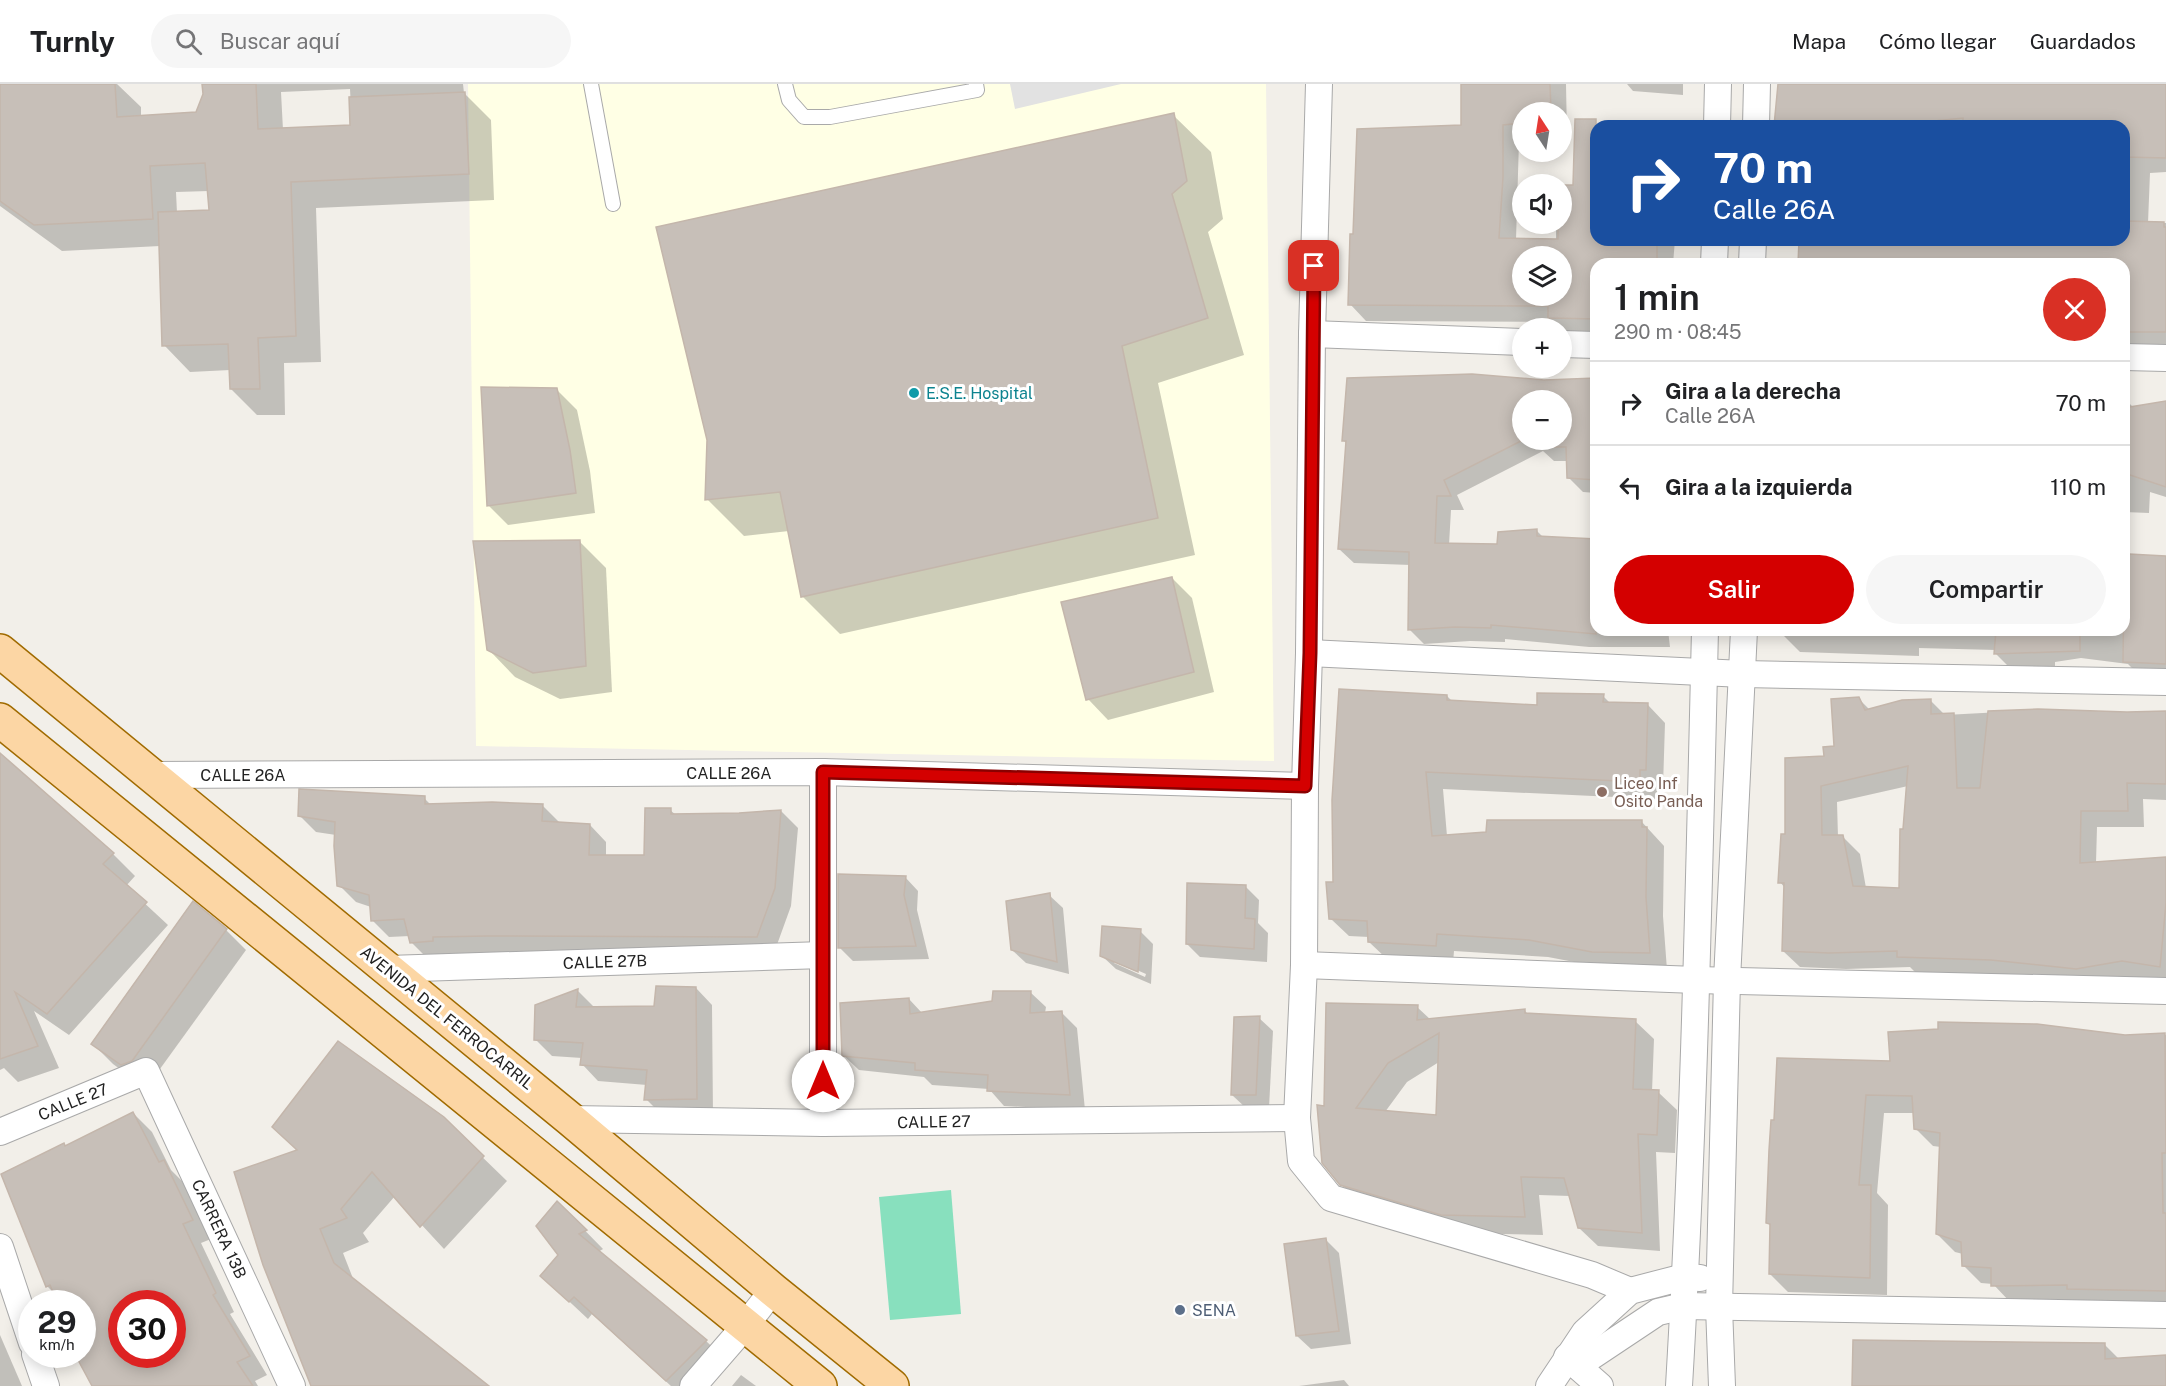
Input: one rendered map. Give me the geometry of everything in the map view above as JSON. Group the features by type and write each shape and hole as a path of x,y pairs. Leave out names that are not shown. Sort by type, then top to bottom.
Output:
{"main road":[{"name":"AVENIDA DEL FERROCARRIL","path":"0,651 570,1119 772,1290 892,1386"},
{"path":"0,720 820,1386"}],"street":[{"path":"1319,84 1312,334 1310,653 1305,786 1304,965 1297,1118 1301,1161 1331,1198 1592,1275 1630,1291"},
{"path":"1717,120 1718,84"},
{"path":"1756,84 1756,120"},
{"path":"1312,334 1512,342"},
{"path":"1572,344 1590,345"},
{"path":"2130,357 2166,358"},
{"path":"1679,1386 1696,980 1705,636"},
{"path":"1722,1386 1719,1307 1726,981 1744,636"},
{"path":"1310,653 1743,674 2166,682"},
{"path":"823,772 823,1124"},
{"name":"CALLE 26A","path":"152,775 823,772 1305,786"},
{"name":"CALLE 27B","path":"388,969 823,955"},
{"path":"1304,965 1726,981 2166,991"},
{"name":"CALLE 27","path":"0,1132 146,1071"},
{"name":"CARRERA 13B","path":"146,1071 292,1386"},
{"name":"CALLE 27","path":"570,1119 823,1124 1297,1118"},
{"path":"0,1247 18,1301"},
{"path":"1549,1386 1572,1362 1585,1332 1630,1291 1684,1277 1720,1279"},
{"path":"693,1386 745,1326 772,1290"},
{"path":"1572,1362 1600,1349 1658,1312 1684,1306 2166,1315"},
{"path":"1572,1362 1600,1386"},
{"path":"40,1368 46,1386"}],"lane":[{"path":"591,84 613,204"},
{"path":"785,84 789,100 804,117 830,117 977,90 976,84"}],"shaded area":[{"path":"468,84 1266,84 1274,761 476,746"},
{"path":"1010,84 1121,84 1015,109"}],"green space":[{"path":"951,1190 961,1314 890,1320 879,1197"}],"building":[{"path":"0,84 115,84 117,117 196,112 203,94 202,84 256,84 258,129 350,125 349,97 465,92 469,174 291,182 296,336 258,338 260,389 230,389 228,344 162,346 158,212 209,210 205,163 150,166 153,219 34,225 0,201"},
{"path":"1461,84 1550,84 1551,102 1512,102 1512,124 1503,125 1503,177 1499,238 1558,239 1558,234 1572,234 1575,119 1596,119 1590,120 1590,246 1657,246 1657,258 1590,258 1590,319 1548,318 1548,306 1572,306 1572,246 1512,246 1512,306 1348,305 1350,234 1353,234 1357,129 1461,125"},
{"path":"1778,84 2166,84 2166,158 2130,157 2130,120 1963,120 1963,118 1775,120"},
{"name":"E.S.E. Hospital","path":"1174,113 1187,181 1172,194 1208,318 1122,346 1158,518 801,597 780,492 705,500 707,440 656,227"},
{"path":"2130,221 2164,222 2164,227 2166,227 2166,332 2130,332 2130,258 1798,258 1799,246 2130,246"},
{"path":"1472,374 1544,380 1590,378 1590,480 1567,478 1566,450 1572,450 1572,390 1512,390 1512,446 1444,480 1451,496 1437,496 1435,543 1497,544 1498,532 1537,529 1537,536 1590,539 1590,633 1491,625 1491,628 1455,627 1408,630 1409,552 1338,549 1346,441 1342,441 1347,378"},
{"path":"481,387 557,388 576,493 487,506"},
{"path":"2166,401 2166,487 2130,475 2130,407"},
{"path":"580,540 586,666 533,673 487,650 473,541"},
{"path":"2130,554 2166,556 2166,664 2123,662 2123,636 2130,636"},
{"path":"1172,577 1194,672 1086,700 1061,602"},
{"path":"1996,636 2080,636 2080,651 1994,654"},
{"path":"1339,689 1447,695 1447,700 1537,705 1537,693 1604,694 1603,702 1648,703 1646,770 1640,770 1640,782 1426,772 1432,836 1486,832 1487,820 1642,820 1642,827 1647,827 1646,897 1650,953 1592,952 1529,940 1437,934 1436,946 1368,942 1367,921 1329,919 1326,882 1333,882 1332,800"},
{"path":"1859,697 1865,710 1902,700 1931,699 1931,714 1954,713 1957,788 1980,788 1988,711 2038,709 2166,711 2166,784 2127,783 2128,811 2081,811 2080,863 2166,857 2166,903 2160,967 2122,961 2076,969 1991,960 1897,957 1897,951 1829,953 1782,951 1784,883 1778,883 1781,834 1785,834 1785,758 1824,756 1823,747 1834,746 1831,699","holes":["1908,766 1903,829 1900,829 1899,888 1853,886 1843,835 1822,835 1821,786"]},
{"path":"0,753 114,853 103,864 147,902 47,1014 15,992 38,1046 0,1059"},
{"path":"299,789 425,796 425,804 492,802 543,804 542,821 590,824 589,855 644,855 645,808 671,808 671,814 781,810 775,888 757,937 487,936 433,937 433,941 410,943 404,919 371,921 369,895 337,886 335,822 298,816"},
{"path":"838,874 906,876 904,895 916,946 838,948"},
{"path":"1187,883 1246,885 1245,918 1255,919 1254,949 1186,944"},
{"path":"1050,893 1057,962 1011,950 1006,901"},
{"path":"193,901 227,929 132,1061 121,1065 91,1044"},
{"path":"1102,926 1141,929 1138,972 1100,956"},
{"path":"656,986 696,987 697,1099 644,1100 647,1070 580,1065 583,1043 534,1040 535,1005 578,989 576,1007 654,1006"},
{"path":"993,991 1031,991 1030,1013 1062,1011 1070,1095 987,1091 988,1075 915,1070 915,1063 842,1056 840,1003 909,998 910,1014 992,1001"},
{"path":"1326,1003 1418,1005 1417,1020 1525,1009 1525,1013 1636,1019 1633,1089 1659,1090 1657,1135 1638,1134 1642,1233 1578,1228 1564,1178 1521,1177 1525,1217 1441,1215 1340,1185 1322,1163 1317,1105 1324,1106","holes":["1439,1033 1436,1115 1356,1108 1388,1063"]},
{"path":"1260,1016 1256,1095 1231,1095 1234,1017"},
{"path":"1938,1022 2037,1024 2125,1035 2165,1033 2166,1153 2162,1153 2163,1213 2166,1213 2166,1291 2067,1289 2067,1285 1991,1286 1991,1268 1962,1266 1961,1242 1936,1234 1940,1133 1914,1129 1912,1096 1866,1095 1859,1185 1871,1185 1870,1278 1769,1274 1770,1224 1766,1223 1771,1120 1774,1120 1777,1058 1890,1061 1888,1032 1938,1029"},
{"path":"338,1041 444,1117 484,1156 420,1227 372,1172 341,1209 347,1218 320,1229 334,1263 489,1386 311,1386 263,1265 234,1172 297,1150 272,1127"},
{"path":"133,1112 159,1162 164,1160 193,1220 183,1224 216,1293 213,1295 250,1356 237,1362 253,1386 92,1386 82,1368 96,1368 96,1290 52,1290 50,1285 46,1287 1,1174 64,1143 65,1146"},
{"path":"557,1201 587,1230 579,1234 707,1340 666,1381 574,1297 569,1302 540,1276 558,1255 536,1226"},
{"path":"1326,1238 1339,1331 1296,1336 1284,1244"},
{"path":"1853,1340 2105,1343 2105,1359 2166,1355 2166,1386 1852,1386"}],"place":[{"name":"E.S.E. Hospital","path":"914,393"},
{"name":"Liceo Inf Osito Panda","path":"1602,792"},
{"name":"SENA","path":"1180,1310"}],"route":[{"path":"823,1081 823,772 1305,786 1310,653 1314,266"}]}
